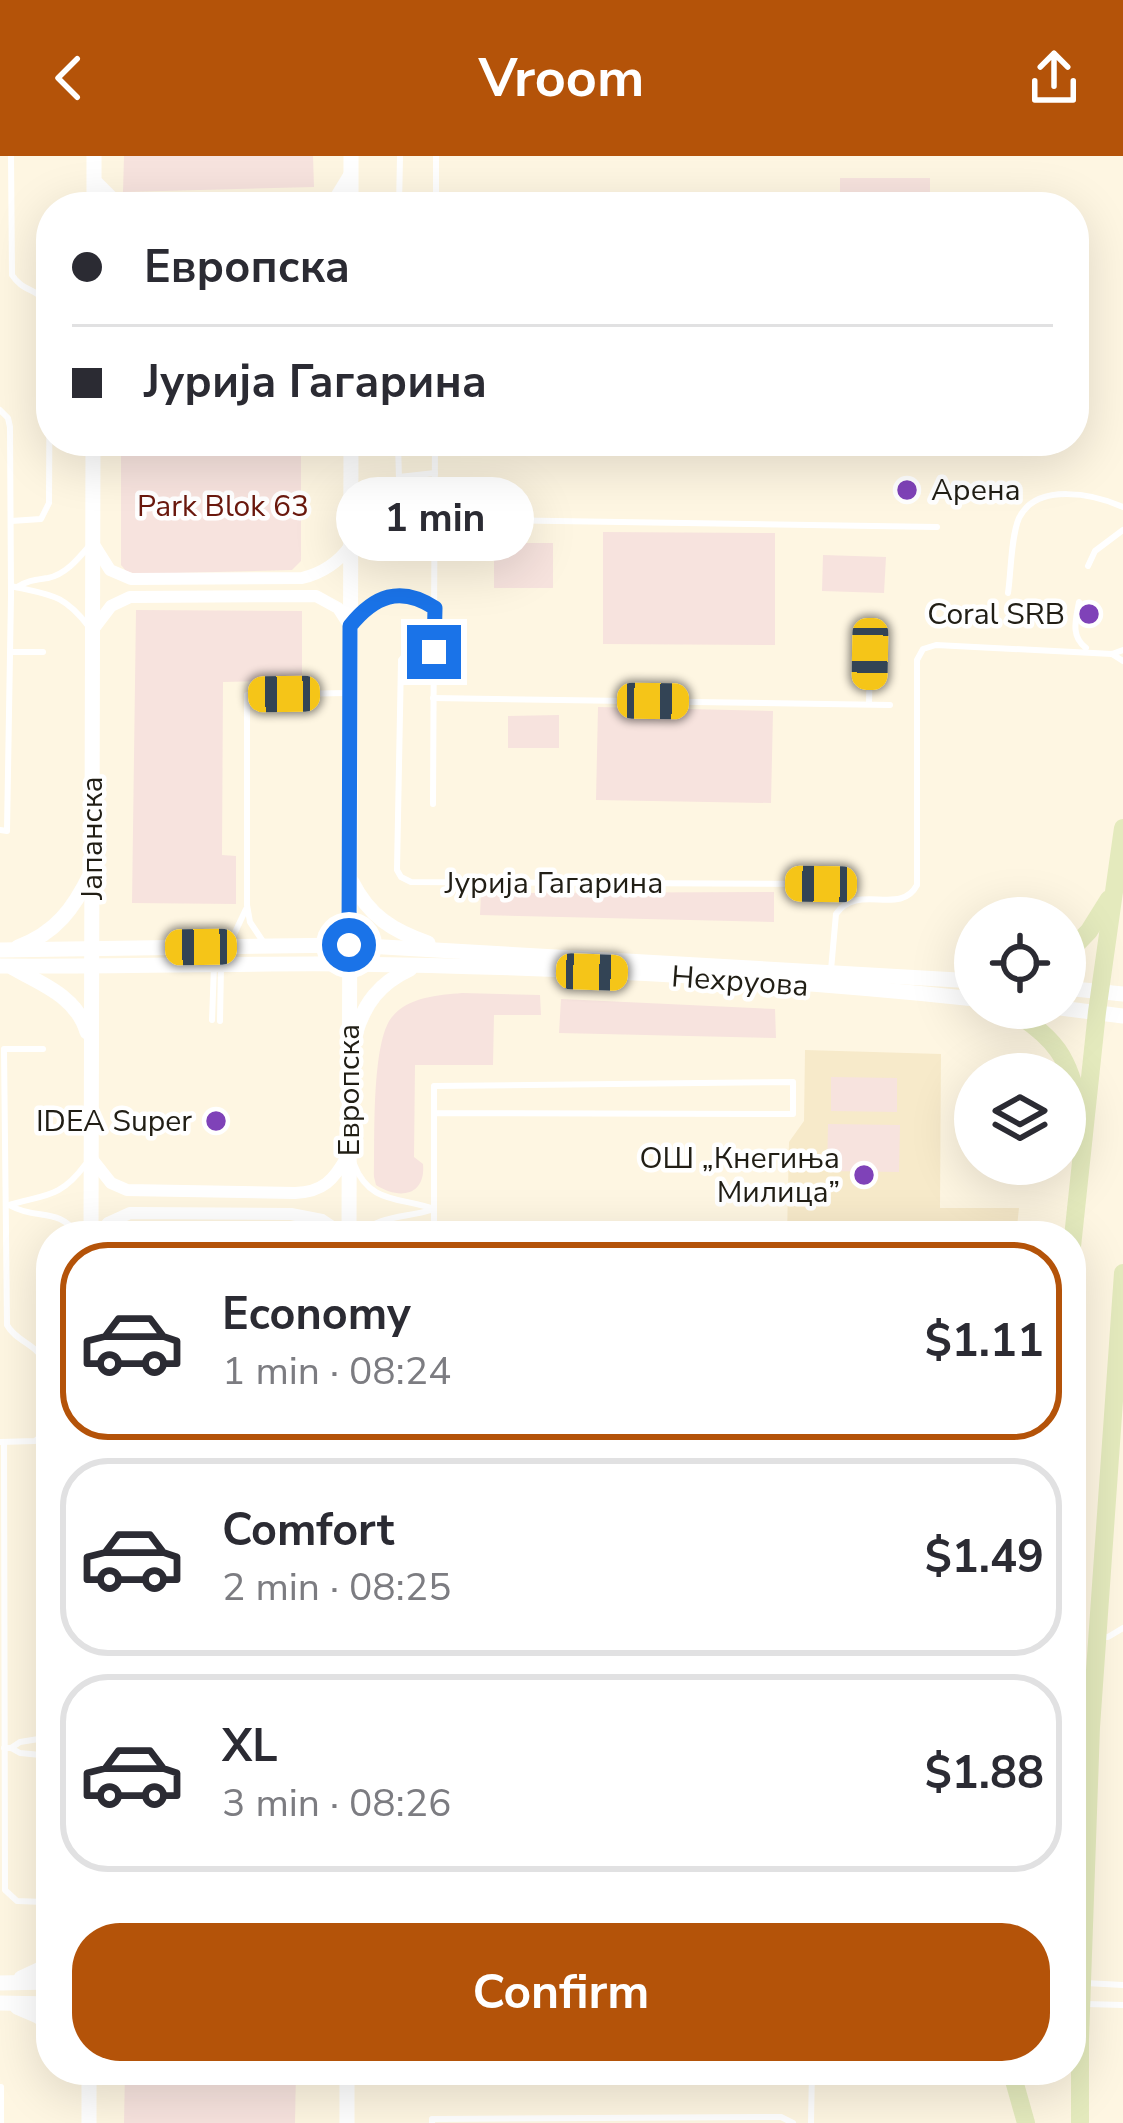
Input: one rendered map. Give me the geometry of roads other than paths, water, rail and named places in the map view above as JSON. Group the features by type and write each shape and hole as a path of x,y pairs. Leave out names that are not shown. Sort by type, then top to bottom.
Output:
{"main road":[{"path":"1086,1110 1123,828"},
{"path":"1086,934 1114,890"},
{"path":"1039,1029 1060,1053"},
{"path":"1075,1221 1078,1185"},
{"path":"1086,1819 1123,1274"},
{"path":"1015,2085 1026,2123"},
{"path":"1026,2123 1027,2085"},
{"path":"1079,2085 1080,2123"}],"street":[{"path":"94,156 94,192"},
{"path":"337,192 351,162"},
{"path":"94,178 108,192"},
{"name":"Јапанска","path":"93,456 94,1221"},
{"name":"Европска","path":"346,1221 350,456"},
{"path":"93,542 110,570 130,579 302,578 332,566 350,545"},
{"path":"92,631 111,606 130,597 316,596 338,608 350,626"},
{"path":"92,870 63,919 5,958 75,1008 92,1048"},
{"path":"350,878 379,919 399,933 448,950"},
{"name":"Нехруова","path":"92,958 228,946 349,945 954,980"},
{"name":"Нехруова","path":"5,958 666,975 954,997"},
{"path":"349,1055 358,1024 377,989 415,966"},
{"path":"1086,990 1123,994"},
{"path":"1086,1011 1123,1016"},
{"path":"92,1158 111,1183 127,1190 295,1193 329,1183 349,1152"},
{"path":"110,1221 130,1213 153,1213 304,1216 324,1221"},
{"path":"5,1983 36,1970"},
{"path":"5,1983 36,1982"},
{"path":"5,2003 36,2004"},
{"path":"5,2003 36,2015"},
{"path":"87,2085 89,2123"},
{"path":"346,2123 348,2085"}],"lane":[{"path":"11,156 11,275 17,284 36,292"},
{"path":"399,192 400,156"},
{"path":"436,156 436,192"},
{"path":"0,218 11,218"},
{"path":"0,410 10,427 13,590 4,792 7,830 0,830"},
{"path":"11,521 44,516 49,502 49,456"},
{"path":"399,456 400,519"},
{"path":"433,804 435,456"},
{"path":"400,477 434,473"},
{"path":"1008,593 1018,520 1029,505 1062,493 1103,498 1123,507"},
{"path":"434,519 938,527"},
{"path":"1088,566 1095,551 1123,530"},
{"path":"0,595 27,581 62,572 93,542"},
{"path":"0,553 11,553"},
{"path":"13,590 61,598 92,631"},
{"path":"350,626 366,608 389,597 409,596 435,608"},
{"path":"1079,602 1077,639 1090,651"},
{"path":"831,971 839,908 855,900 906,899 917,885 917,660 923,649 936,645 1112,654 1123,650"},
{"name":"Јурија Гагарина","path":"434,652 408,651 400,660 397,870 404,880 821,884"},
{"path":"10,652 43,652"},
{"path":"869,704 870,654"},
{"path":"1112,654 1123,662"},
{"path":"267,946 250,922 247,905 247,695 350,693"},
{"path":"434,698 890,705"},
{"path":"228,946 247,905"},
{"path":"216,1020 218,966"},
{"path":"36,1348 16,1337 7,1325 3,1260 9,1206 2,1084 4,1049 43,1049"},
{"path":"434,1113 794,1114 793,1082 434,1086 434,1113 434,1221"},
{"path":"349,1152 359,1178 370,1190 434,1209"},
{"path":"9,1206 69,1186 92,1158"},
{"path":"9,1206 68,1221"},
{"path":"382,1221 434,1209"},
{"path":"36,1440 2,1442 8,1748 2,1847 5,1890 17,1901 36,1902"},
{"path":"1096,1637 1108,1637 1123,1628"},
{"path":"8,1748 36,1739"},
{"path":"8,1748 36,1755"},
{"path":"1086,1983 1123,1985"},
{"path":"1086,2004 1123,2005"},
{"path":"811,2123 812,2085"},
{"path":"1,2087 1,2122"},
{"path":"432,2123 432,2119 783,2117 793,2123"}],"place":[{"name":"Арена","path":"907,490"},
{"name":"Coral SRB","path":"1089,614"},
{"name":"IDEA Super","path":"216,1121"},
{"name":"ОШ „Кнегиња Милица”","path":"864,1175"}],"park label":[{"name":"Park Blok 63","path":"223,506"}]}
